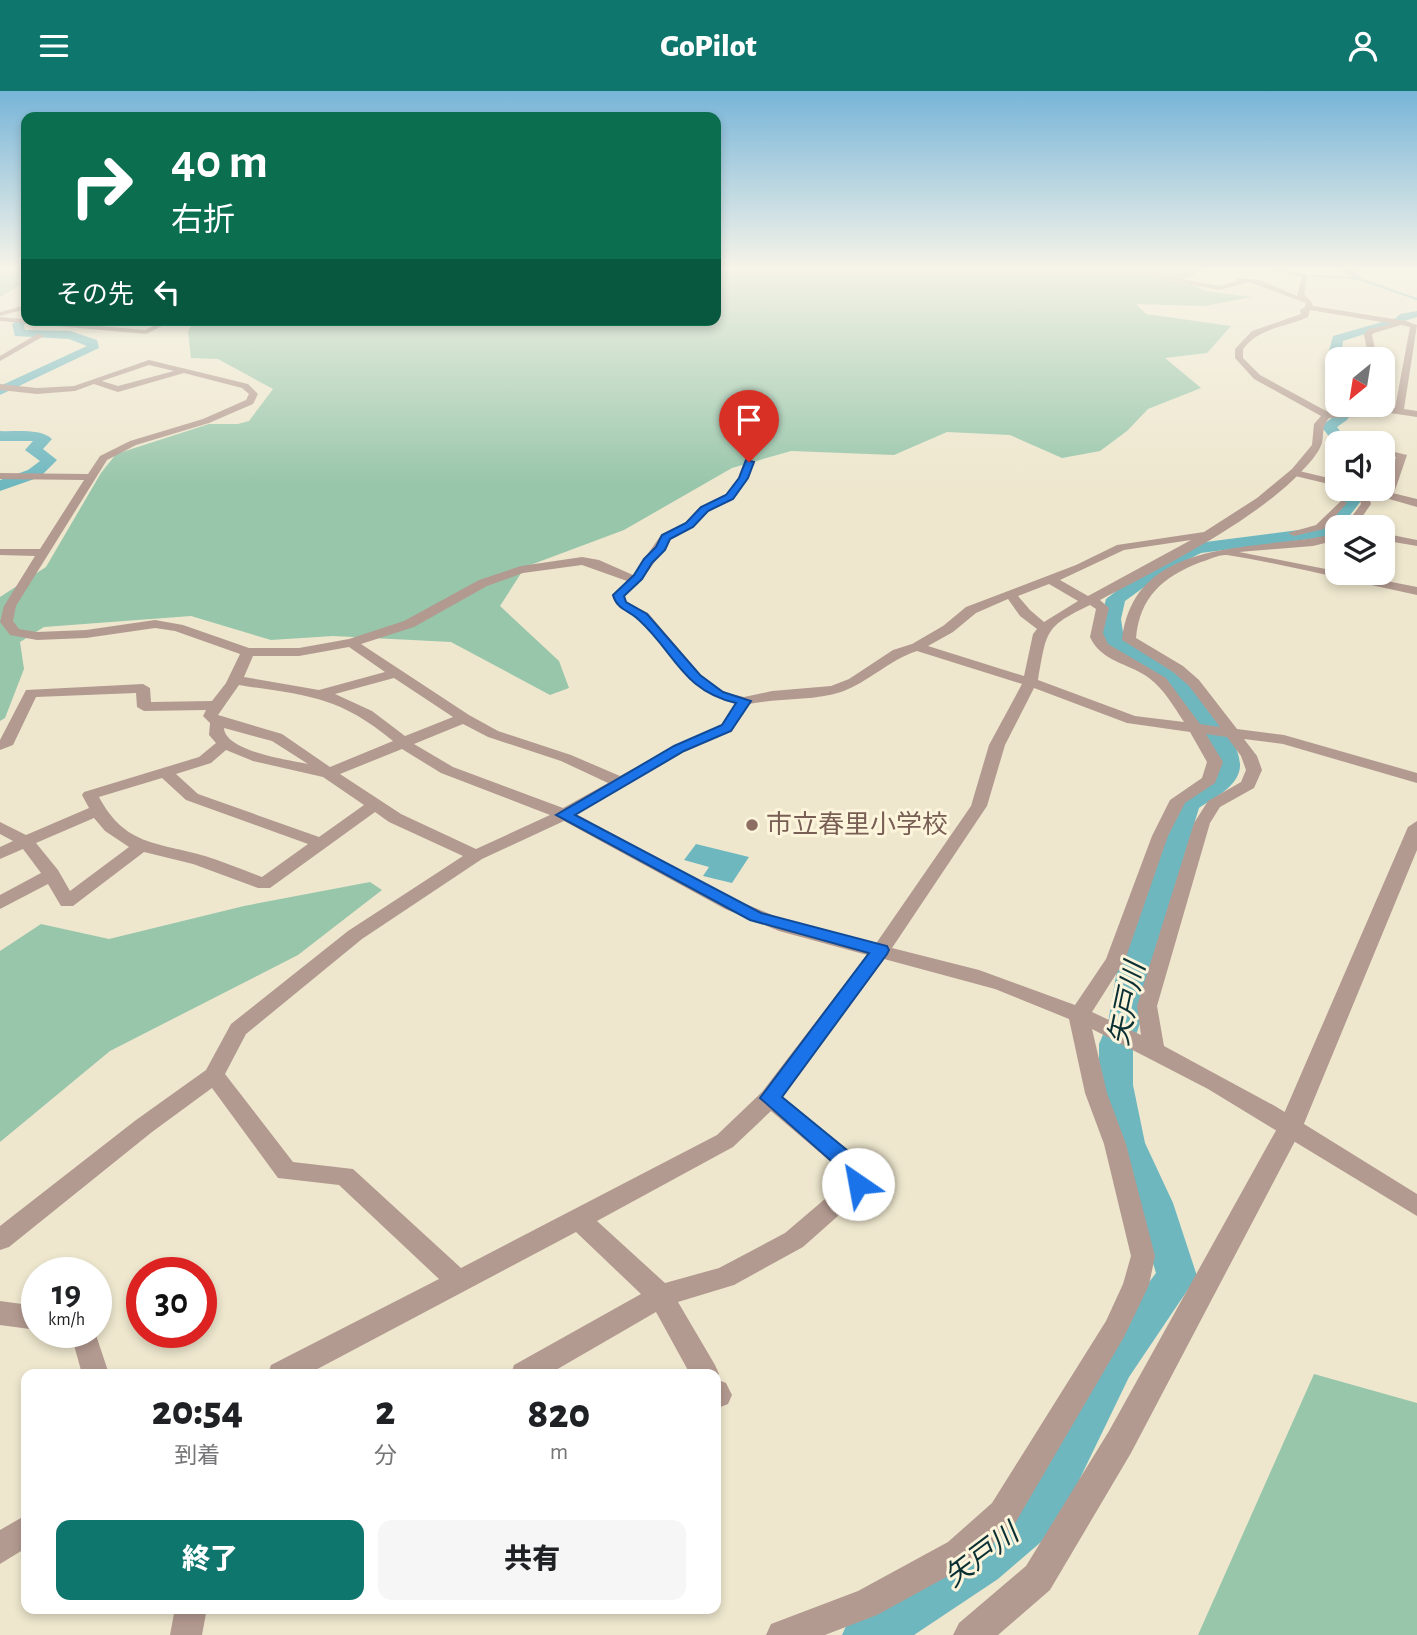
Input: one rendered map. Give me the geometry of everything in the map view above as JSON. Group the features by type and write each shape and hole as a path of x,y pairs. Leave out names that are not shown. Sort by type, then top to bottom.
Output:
{"street":[{"path":"0,359 30,341"},
{"path":"144,346 145,341"},
{"path":"1247,341 1239,349 1239,358 1257,377 1325,414"},
{"path":"1399,411 1411,341"},
{"path":"0,387 57,390 96,383 146,360 245,386 254,394 253,399 194,426 118,449 103,458 10,606 6,621 15,632 37,636 61,635 155,624 178,628 248,652 299,652 351,643 409,624 482,583 522,570 582,561 595,563 635,580"},
{"path":"96,383 118,389 185,370"},
{"path":"1404,382 1417,384"},
{"path":"1395,410 1417,414"},
{"path":"291,1369 725,1141 770,1098 881,950 979,806 997,745 1030,682 1044,628 1053,619 1230,523 1295,473 1319,445 1323,435 1319,424 1325,416"},
{"path":"755,446 743,478 730,497 704,509 689,525 665,537 661,548 647,561 635,580 618,595 621,604 643,616 696,678 718,695 744,701 772,695 833,689 854,682 898,653 917,647 948,629 971,611 1121,547 1307,532 1320,527 1342,503"},
{"path":"1395,454 1417,457"},
{"path":"1395,476 1402,455"},
{"path":"1295,473 1325,481"},
{"path":"0,476 90,477"},
{"path":"1395,498 1417,503"},
{"path":"1200,539 1224,552 1417,591"},
{"path":"1395,539 1417,543"},
{"path":"1154,1051 1147,1006 1202,823 1214,804 1248,785 1254,770 1250,756 1193,682 1178,669 1129,640 1128,621 1135,605 1159,580 1197,559 1250,547 1325,540"},
{"path":"0,552 42,553"},
{"path":"1051,579 1062,588 1092,599 1135,605"},
{"path":"1010,593 1025,613 1044,628"},
{"path":"782,1635 866,1604 959,1553 1003,1514 1115,1329 1130,1296 1143,1256 1115,1144 1096,1094 1086,1019 1115,960 1160,836 1178,800 1209,780 1215,762 1195,728 1160,680 1112,653 1098,640 1096,635 1103,608 1092,599"},
{"path":"351,643 464,718 493,734 566,758 620,782"},
{"path":"917,647 1087,700 1111,713 1132,720 1284,740 1417,778"},
{"path":"248,652 239,666 236,680 214,705 210,716 217,722 276,735 301,749 328,773 395,818 476,855"},
{"path":"316,695 397,673"},
{"path":"236,680 332,698 359,709 401,743 431,762 564,815 755,916 800,931 881,950 1002,984 1086,1019 1154,1051 1292,1126 1417,1206"},
{"path":"0,745 8,742 31,693 143,688 144,707 214,705"},
{"path":"0,1240 144,1126 214,1075 238,1029 355,935 476,855 564,815 679,748 727,728 744,701"},
{"path":"217,722 217,735 224,744 258,758 328,773 464,718"},
{"path":"224,744 205,760 90,796 97,811 118,837 140,847 196,859 264,884 374,805"},
{"path":"167,774 192,797 320,843"},
{"path":"0,854 97,811"},
{"path":"0,827 25,841 52,874 67,902 140,847"},
{"path":"971,1635 1038,1578 1120,1442 1292,1126 1417,827"},
{"path":"0,903 52,874"},
{"path":"214,1075 286,1171 345,1176 459,1282"},
{"path":"533,1369 661,1296 725,1277 794,1240 858,1184 856,1170 770,1098"},
{"path":"578,1219 661,1296 703,1369"},
{"path":"0,1313 21,1316"},
{"path":"88,1348 94,1369"},
{"path":"0,1549 21,1534"},
{"path":"186,1635 190,1614"}],"green space":[{"path":"189,341 1218,341 1207,353 1165,358 1201,388 1148,409 1127,431 1100,451 1062,458 1010,435 947,432 894,455 791,451 732,468 624,530 525,567 500,606 559,661 569,688 550,695 451,642 333,636 271,640 191,616 44,627 20,642 24,669 5,718 0,721 0,597 46,567 101,473 116,454 209,424 238,424 249,421 273,389 218,359 191,358"},
{"path":"370,882 382,890 298,955 110,1051 0,1142 0,951 41,924 109,939 244,906"},
{"path":"1314,1374 1417,1403 1417,1635 1198,1635"}],"water":[{"path":"696,844 749,857 732,883 703,876 709,867 684,860"}],"waterway":[{"path":"0,391 93,348 93,343 87,341"},
{"name":"矢戸川","path":"1336,347 1337,341"},
{"name":"矢戸川","path":"1332,431 1328,426 1342,417"},
{"path":"0,436 40,437 44,439 33,450 49,460 40,470 0,486"},
{"name":"矢戸川","path":"868,1635 981,1562 1038,1513 1114,1363 1177,1276 1154,1203 1127,1143 1116,1085 1116,1044 1124,1023 1133,970 1187,804 1214,787 1227,772 1227,756 1225,746 1216,732 1169,673 1156,664 1122,649 1115,642 1111,633 1111,619 1116,599 1162,565 1197,548 1319,533 1338,519 1353,501"}],"place":[{"name":"市立春里小学校","path":"752,825"}],"route":[{"path":"749,462 743,478 730,497 704,509 689,525 665,537 661,548 618,595 621,604 643,616 696,678 718,695 744,701 733,714 727,728 679,748 564,815 755,916 800,931 881,950 770,1098 856,1170 858,1184"}]}
